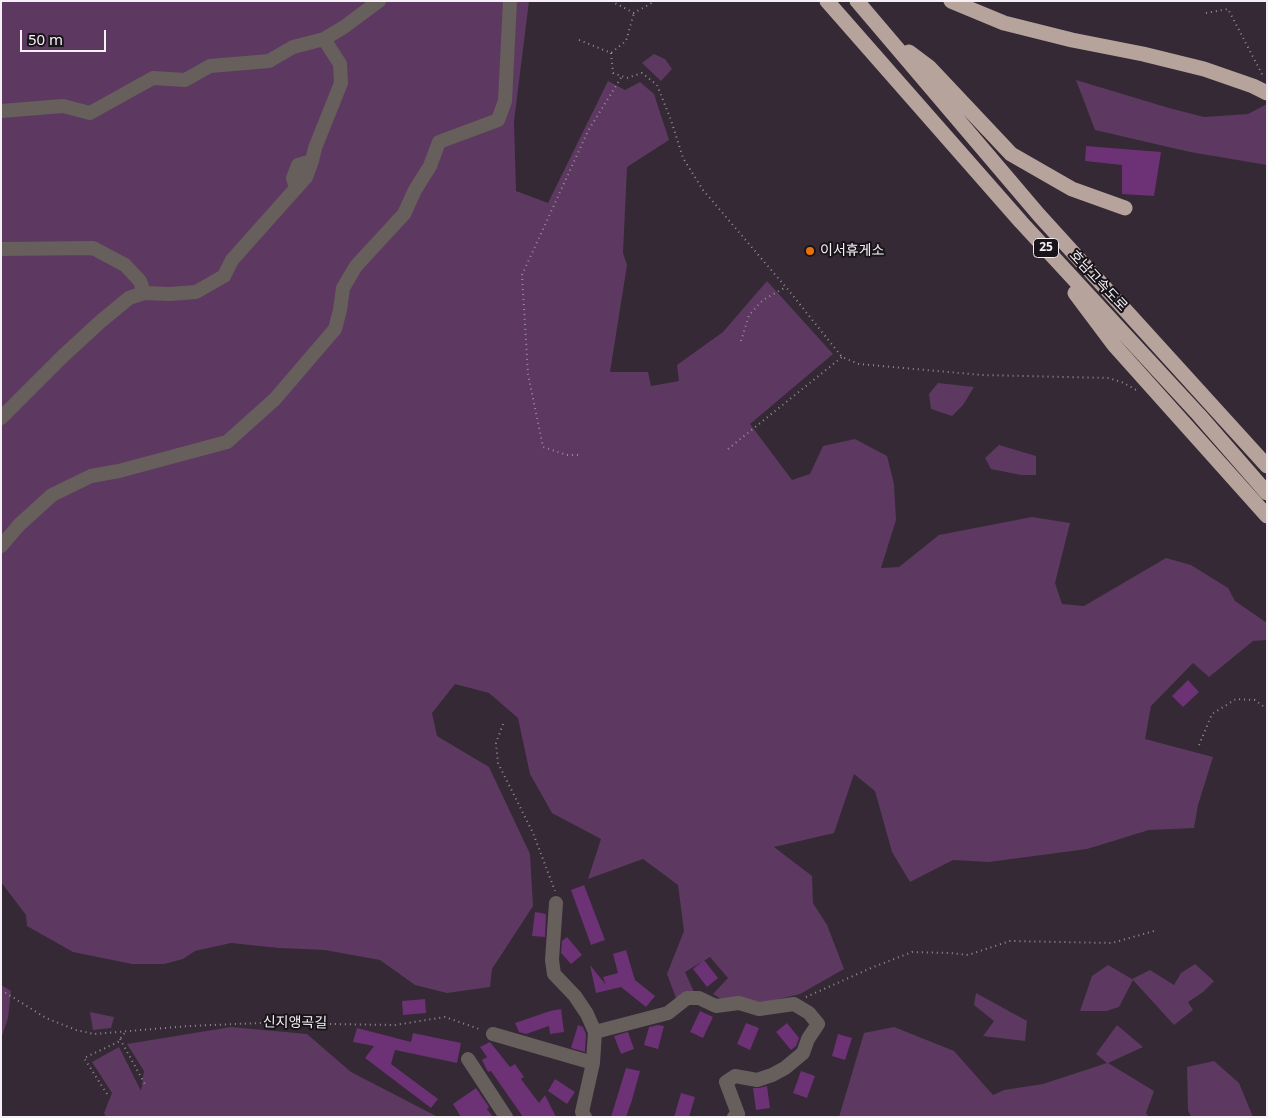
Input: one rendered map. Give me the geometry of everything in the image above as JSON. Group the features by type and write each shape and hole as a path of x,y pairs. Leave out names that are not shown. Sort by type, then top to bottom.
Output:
{"highway":[{"name":"호남고속도로","path":"828,1 1021,222 1199,415 1267,493"},
{"name":"호남고속도로","path":"857,1 1039,215 1267,466"},
{"path":"951,1 1004,23 1204,69 1254,86 1267,93"},
{"path":"886,35 929,67 1011,154 1072,190 1125,208"},
{"path":"1021,222 1114,345 1267,516"}],"street":[{"path":"1,111 63,106 90,113 153,78 186,80 210,66 269,61 293,48 324,39 379,1"},
{"path":"1,546 19,525 52,495 91,476 119,471 227,442 275,399 335,329 343,288 356,266 404,214 415,190 430,166 439,142 498,120 505,101 510,1"},
{"path":"1,418 63,356 129,298 144,293 196,292 224,276 232,260 306,177 315,148 341,83 340,64 324,39"},
{"path":"1,249 93,248 125,265 140,281 144,293"},
{"path":"556,903 552,960 554,974 575,996 595,1032 594,1063 582,1112 585,1117"},
{"path":"595,1032 668,1013 687,998 699,998 716,1006 739,1004 759,1009 793,1004 809,1013 818,1024 808,1039 803,1053 785,1068 772,1076 757,1080 735,1076 726,1082 738,1114 734,1117"},
{"path":"493,1034 594,1063"},
{"path":"468,1059 506,1117"}],"path":[{"path":"611,1 634,13"},
{"path":"610,53 626,40 634,13 655,1"},
{"path":"1206,13 1228,9 1267,84"},
{"path":"579,40 610,53"},
{"path":"610,53 613,73 627,78 642,72 657,85 683,158 703,190 786,287 842,357 859,364 982,374 1109,378 1124,383 1138,391"},
{"path":"578,455 567,455 542,447 528,374 522,275 588,131 622,76"},
{"path":"741,341 749,315 763,300 786,287"},
{"path":"728,449 842,357"},
{"path":"1199,745 1212,714 1236,699 1255,700 1267,710"},
{"path":"504,724 496,743 498,763 533,833 555,891 556,903"},
{"path":"793,1004 871,968 912,952 968,955 1010,941 1112,943 1154,930"},
{"name":"신지앵곡길","path":"1,990 46,1018 76,1030 94,1034 260,1022 395,1025 445,1017 493,1034"},
{"path":"107,1094 84,1058 118,1042 126,1031"},
{"path":"120,1039 146,1086"}],"shaded area":[{"path":"1,1 529,1 514,121 516,191 548,203 608,81 625,90 640,82 654,94 669,140 627,167 623,253 627,265 610,372 648,372 651,386 679,381 677,365 723,332 767,281 833,354 750,424 792,480 810,474 823,446 855,439 887,456 894,484 896,520 881,568 899,567 939,535 1032,517 1070,523 1055,583 1062,604 1084,606 1166,558 1191,565 1228,588 1235,601 1267,623 1267,640 1253,641 1209,677 1193,663 1151,706 1145,739 1213,757 1198,805 1194,828 1149,830 1087,849 989,862 953,860 910,882 892,852 875,791 854,774 834,833 774,847 812,876 813,903 827,925 844,969 800,994 767,1002 723,1000 713,994 728,978 710,957 685,972 694,992 676,998 667,974 684,931 678,885 643,859 588,879 601,839 552,813 530,774 518,718 489,693 455,684 432,713 437,736 489,767 530,854 533,906 492,969 490,987 447,993 415,985 380,960 325,950 231,943 195,951 183,959 164,964 132,964 73,952 27,926 26,915 1,882"},
{"path":"654,54 665,59 672,69 661,81 642,63"},
{"path":"1076,80 1204,117 1248,114 1267,104 1267,165 1190,152 1095,130"},
{"path":"938,383 974,387 963,405 952,416 931,409 929,394"},
{"path":"999,445 1036,456 1036,475 1021,475 991,469 985,458"},
{"path":"1195,964 1214,981 1203,992 1188,1002 1193,1010 1174,1025 1133,980 1119,1007 1106,1011 1080,1011 1092,976 1108,965 1132,979 1150,970 1174,985 1181,973"},
{"path":"1,985 11,991 8,1018 1,1039"},
{"path":"976,993 1027,1021 1025,1041 983,1036 994,1021 974,1005"},
{"path":"90,1012 114,1017 111,1028 93,1030"},
{"path":"1117,1025 1143,1047 1108,1063 1154,1091 1146,1113 1149,1117 839,1117 864,1033 894,1027 954,1051 993,1095 1004,1090 1043,1084 1107,1063 1096,1054"},
{"path":"231,1027 307,1034 351,1072 438,1117 106,1117 104,1113 112,1093 92,1062 119,1047 141,1091 144,1071 127,1044"},
{"path":"1214,1061 1239,1083 1253,1117 1191,1117 1188,1110 1187,1067"}],"building":[{"path":"1086,146 1161,152 1154,196 1122,194 1122,165 1085,161"},
{"path":"1188,680 1199,692 1183,707 1172,696"},
{"path":"584,885 605,940 591,945 571,890"},
{"path":"535,912 546,914 545,937 532,936"},
{"path":"567,937 582,955 571,964 561,953 562,941"},
{"path":"626,950 635,980 655,996 646,1007 621,987 596,993 590,965 606,985 603,977 618,973 613,954"},
{"path":"704,960 718,978 707,987 693,969"},
{"path":"425,999 426,1013 403,1015 402,1001"},
{"path":"561,1009 564,1032 550,1034 549,1026 526,1034 519,1032 515,1023 550,1011"},
{"path":"700,1011 713,1017 703,1038 690,1032"},
{"path":"746,1023 759,1028 750,1050 737,1044"},
{"path":"787,1023 799,1038 796,1046 791,1050 776,1032"},
{"path":"578,1025 583,1027 586,1034 585,1052 571,1048"},
{"path":"664,1026 658,1049 644,1045 649,1027"},
{"path":"357,1028 411,1042 413,1033 461,1043 457,1063 395,1050 391,1064 438,1099 431,1108 365,1058 374,1046 353,1042"},
{"path":"628,1032 634,1049 621,1054 614,1036"},
{"path":"838,1034 852,1038 845,1060 832,1056"},
{"path":"490,1042 510,1067 515,1064 524,1077 521,1079 539,1103 545,1095 556,1117 523,1117 491,1071 488,1072 482,1060 487,1057 480,1047"},
{"path":"626,1068 640,1071 632,1100 626,1117 611,1117"},
{"path":"801,1071 815,1076 807,1098 793,1093"},
{"path":"555,1079 575,1092 567,1104 548,1091"},
{"path":"767,1086 770,1108 756,1110 753,1088"},
{"path":"476,1088 489,1107 487,1109 493,1117 461,1117 453,1104"},
{"path":"681,1093 695,1097 689,1117 674,1117"}],"place":[{"name":"이서휴게소","path":"810,251"}]}
